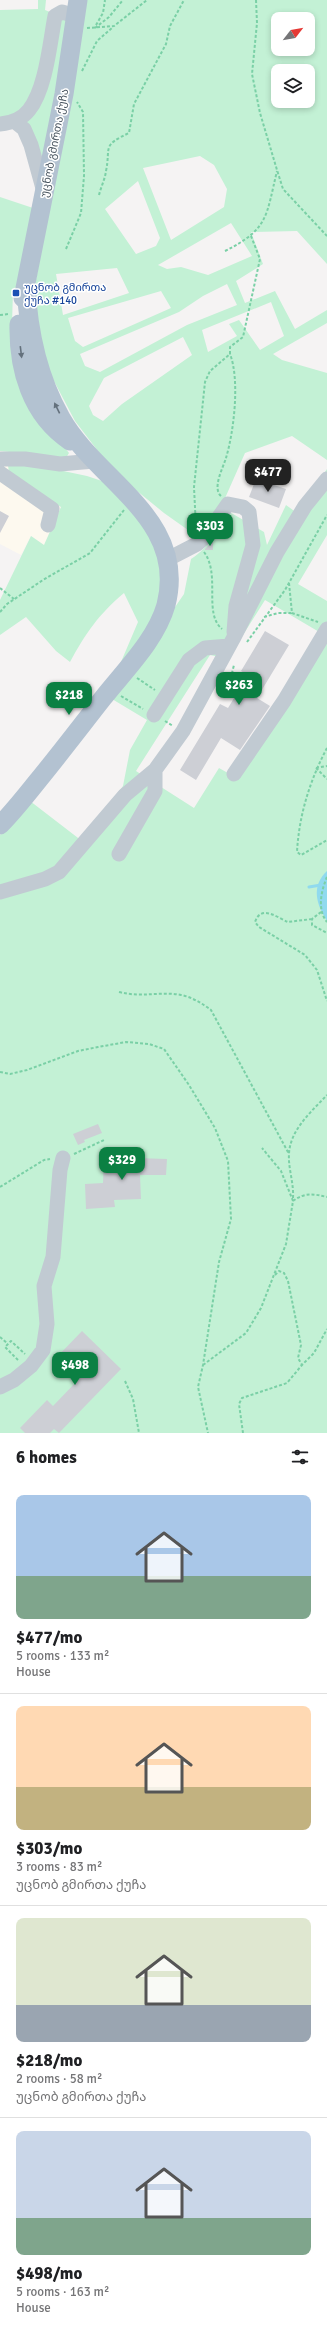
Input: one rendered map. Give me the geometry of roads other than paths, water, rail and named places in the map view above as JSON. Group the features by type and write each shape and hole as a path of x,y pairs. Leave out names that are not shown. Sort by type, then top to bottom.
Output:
{"main road":[{"name":"უცნობ გმირთა ქუჩა","path":"0,825 55,760 158,624 166,606 169,586 168,559 157,530 133,499 90,456 53,428 40,412 31,395 21,354 19,332 20,314 65,89 71,11"}],"street":[{"path":"7,123 29,110 35,101 41,84 55,16 71,11"},
{"path":"7,123 24,129 31,145 44,192"},
{"path":"0,459 25,459 60,464 90,456"},
{"path":"0,473 52,509 48,524"},
{"path":"0,892 45,879 59,872 124,795 155,770 194,713 236,642 277,552 305,506 327,479"},
{"path":"168,559 197,544 205,537 228,504 243,507 249,512 253,545 236,606 236,642"},
{"path":"234,774 284,701 325,626"},
{"path":"154,715 189,660 205,648 236,642"},
{"path":"119,854 155,791 155,770"},
{"path":"0,1387 14,1380 31,1366 43,1350 47,1324 44,1286 53,1256 60,1170 64,1158"}],"water":[{"path":"327,871 327,921 318,902 317,889 322,877"}],"waterway":[{"path":"309,887 327,884"}],"place":[{"name":"უცნობ გმირთა ქუჩა #140","path":"16,293"}]}
